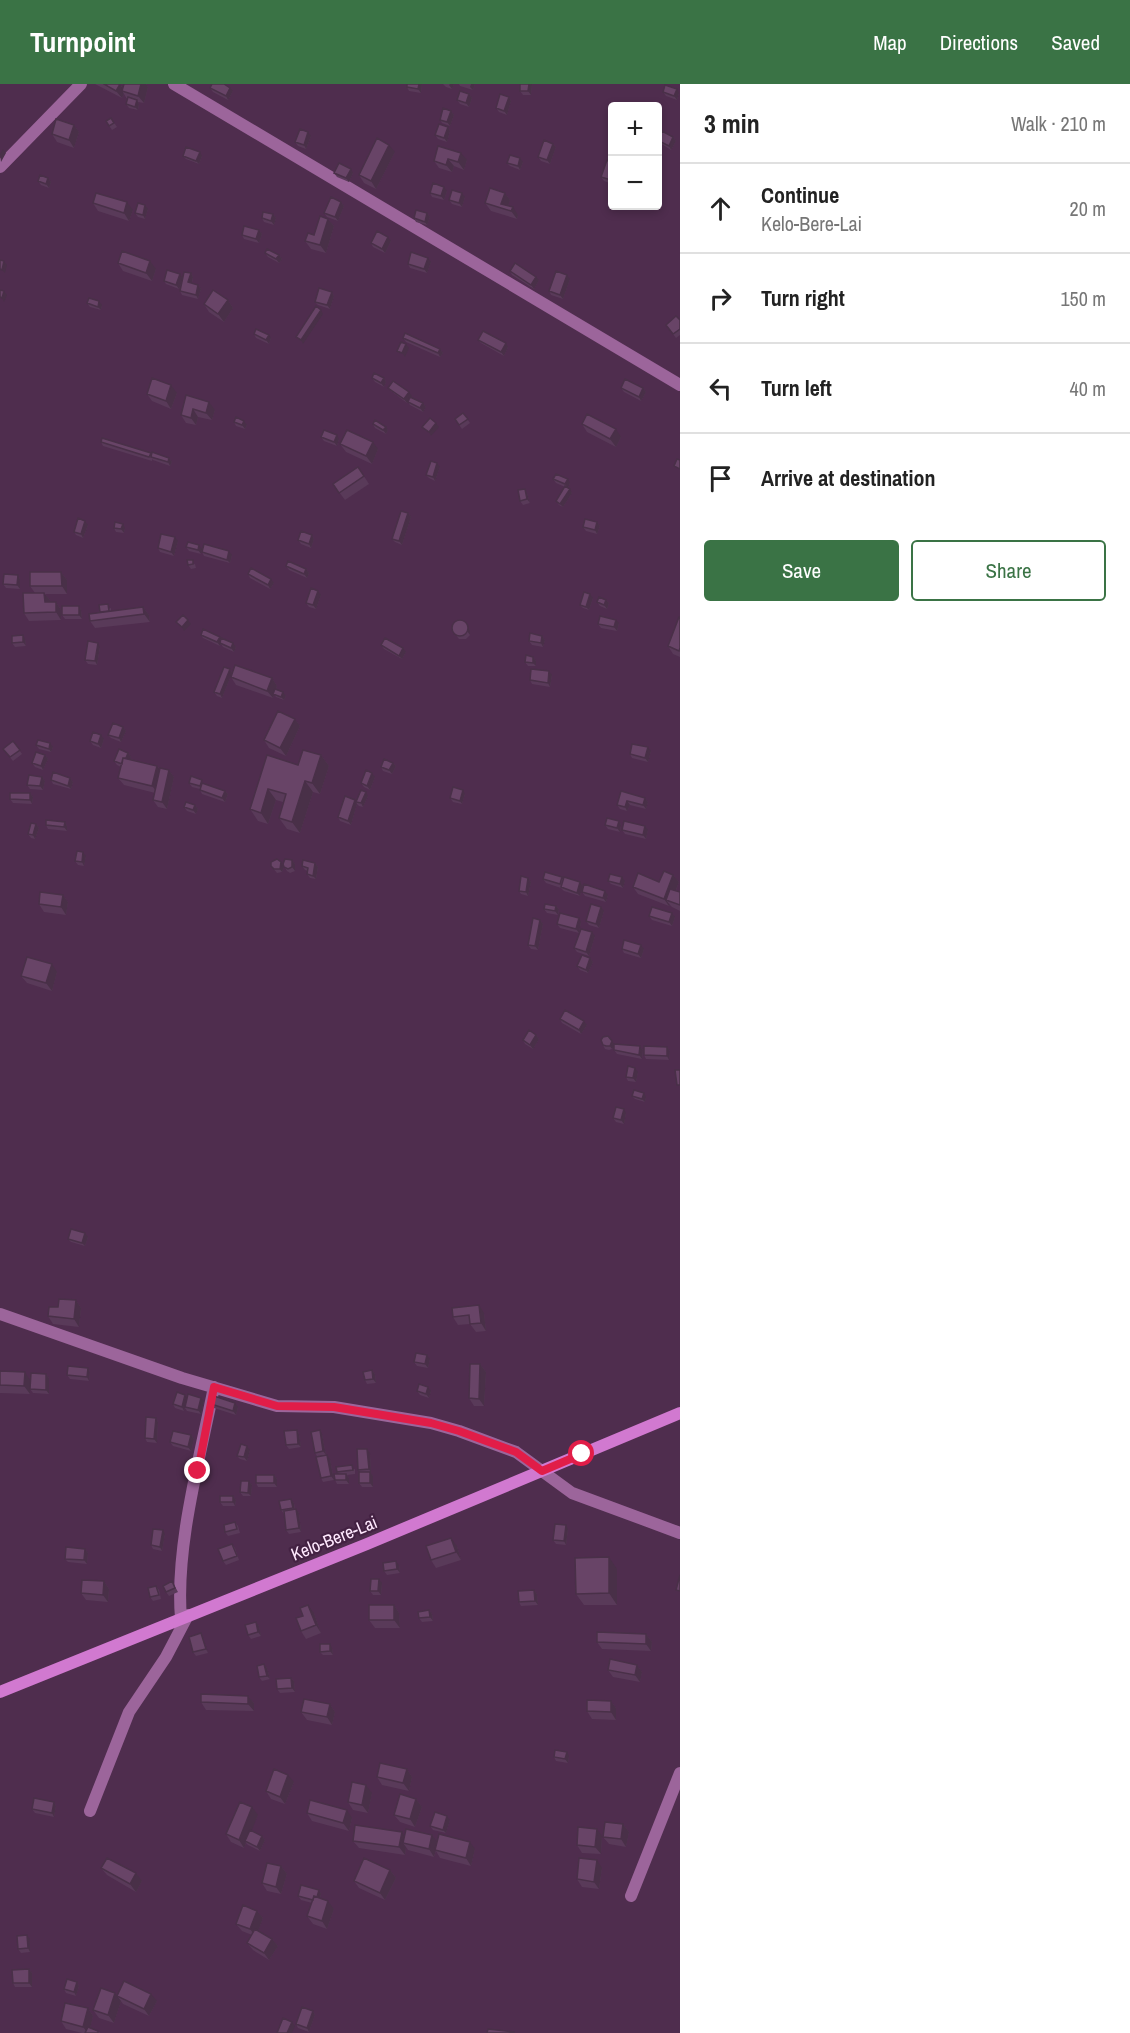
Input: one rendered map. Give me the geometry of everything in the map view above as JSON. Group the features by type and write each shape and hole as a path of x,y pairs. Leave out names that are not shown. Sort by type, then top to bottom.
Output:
{"main road":[{"name":"Kelo-Bere-Lai","path":"0,1692 367,1544 680,1413"}],"street":[{"path":"0,167 81,84"},
{"path":"174,84 680,385"},
{"path":"0,1314 182,1378 277,1406 334,1407 431,1423 459,1431 516,1452 572,1493 680,1533"},
{"path":"90,1811 129,1712 166,1657 185,1617 180,1599 185,1533 214,1387"},
{"path":"631,1896 680,1773"}],"building":[{"path":"104,84 120,84 116,91"},
{"path":"124,84 141,84 138,96 122,91"},
{"path":"212,84 224,84 230,88 226,96 210,88"},
{"path":"407,84 419,84 418,89 407,87"},
{"path":"520,84 529,84 528,91 520,91"},
{"path":"665,85 677,89 674,96 663,92"},
{"path":"460,91 469,94 466,103 457,100"},
{"path":"500,94 509,97 504,111 496,108"},
{"path":"128,97 137,100 135,107 126,104"},
{"path":"443,108 451,111 447,122 440,120"},
{"path":"111,118 114,123 109,126 106,121"},
{"path":"56,119 74,125 69,140 52,134"},
{"path":"439,124 448,127 444,138 435,135"},
{"path":"300,129 308,132 304,145 295,142"},
{"path":"662,131 673,137 669,146 662,142"},
{"path":"377,138 389,145 371,181 359,175"},
{"path":"544,140 553,144 547,160 538,157"},
{"path":"438,146 461,153 458,162 448,159 446,165 434,161"},
{"path":"186,147 200,152 196,161 183,156"},
{"path":"510,155 520,158 518,166 507,163"},
{"path":"607,160 608,179 601,177"},
{"path":"339,163 351,169 346,178 334,173"},
{"path":"40,175 48,178 46,184 38,181"},
{"path":"433,183 444,187 441,196 430,193"},
{"path":"490,188 505,193 501,204 513,207 511,211 485,203"},
{"path":"452,190 462,193 459,203 449,200"},
{"path":"96,193 127,202 124,213 93,203"},
{"path":"331,197 341,202 335,217 324,213"},
{"path":"138,203 145,205 143,215 135,213"},
{"path":"416,210 427,213 425,222 414,218"},
{"path":"263,212 273,214 271,221 262,218"},
{"path":"320,216 328,219 320,245 305,241 308,233 314,235"},
{"path":"244,226 259,230 256,239 242,235"},
{"path":"377,231 388,237 382,249 371,243"},
{"path":"267,249 279,255 276,259 265,253"},
{"path":"122,251 150,261 146,273 118,263"},
{"path":"411,252 428,258 424,269 408,264"},
{"path":"0,260 4,261 2,270 0,269"},
{"path":"515,263 536,277 531,285 510,271"},
{"path":"167,270 180,274 176,285 164,281"},
{"path":"556,271 567,275 560,295 549,291"},
{"path":"184,272 191,273 188,282 198,285 196,295 180,291"},
{"path":"319,288 332,292 327,305 315,302"},
{"path":"213,290 228,300 218,314 204,304"},
{"path":"89,298 99,301 98,307 87,303"},
{"path":"316,306 321,310 301,340 296,337"},
{"path":"676,316 680,320 680,329 673,334 666,325"},
{"path":"256,329 269,335 266,340 254,334"},
{"path":"483,331 506,343 501,352 478,340"},
{"path":"405,333 440,349 438,353 403,338"},
{"path":"401,342 406,344 402,353 397,351"},
{"path":"374,373 384,378 381,383 372,378"},
{"path":"152,378 171,385 166,401 147,394"},
{"path":"625,379 643,388 639,397 621,388"},
{"path":"393,381 409,392 404,399 388,388"},
{"path":"186,395 209,402 206,413 193,409 191,418 181,415"},
{"path":"410,397 423,403 420,408 408,402"},
{"path":"463,413 468,419 459,425 455,419"},
{"path":"587,414 616,429 610,439 582,424"},
{"path":"236,417 244,421 242,425 234,422"},
{"path":"430,418 436,423 429,432 422,427"},
{"path":"375,420 386,427 383,430 373,424"},
{"path":"324,430 337,435 334,442 321,437"},
{"path":"347,430 373,442 366,456 340,444"},
{"path":"102,438 151,453 149,457 101,442"},
{"path":"152,452 169,458 168,462 151,457"},
{"path":"677,459 680,460 680,469 674,466"},
{"path":"431,461 437,463 433,477 426,475"},
{"path":"358,467 364,476 339,493 333,484"},
{"path":"556,474 568,479 565,484 553,479"},
{"path":"565,486 570,489 560,504 556,501"},
{"path":"525,489 527,499 520,501 518,490"},
{"path":"401,511 408,513 399,541 392,539"},
{"path":"78,518 85,521 81,534 74,532"},
{"path":"585,519 597,522 595,530 583,527"},
{"path":"115,522 123,524 121,529 114,528"},
{"path":"301,531 312,535 309,544 298,540"},
{"path":"161,534 175,537 171,552 158,548"},
{"path":"188,542 199,545 198,550 186,547"},
{"path":"204,544 229,551 227,560 202,552"},
{"path":"187,560 193,560 193,564 188,565"},
{"path":"288,561 306,569 304,574 286,566"},
{"path":"251,568 271,579 268,585 248,574"},
{"path":"30,572 61,572 62,586 30,586"},
{"path":"4,574 18,575 17,585 3,584"},
{"path":"311,588 318,591 313,605 306,603"},
{"path":"584,592 590,594 586,607 580,605"},
{"path":"23,593 44,593 45,602 56,602 56,612 24,613"},
{"path":"599,597 606,600 604,605 597,602"},
{"path":"108,604 109,611 100,612 99,605"},
{"path":"62,606 79,606 79,615 62,615"},
{"path":"143,607 144,614 90,621 89,614"},
{"path":"183,615 188,620 182,627 176,622"},
{"path":"600,616 616,620 614,627 598,624"},
{"path":"679,617 680,648 679,651 668,646"},
{"path":"460,620 468,628 460,636 452,628"},
{"path":"203,629 220,637 217,642 201,635"},
{"path":"530,633 542,636 541,643 529,641"},
{"path":"23,635 23,642 12,643 12,636"},
{"path":"221,638 233,643 231,648 220,643"},
{"path":"385,638 403,648 399,656 381,645"},
{"path":"88,641 98,643 95,661 85,660"},
{"path":"526,655 533,657 533,663 525,662"},
{"path":"235,665 272,678 267,691 231,677"},
{"path":"224,667 230,669 220,694 214,692"},
{"path":"531,669 549,671 548,683 530,680"},
{"path":"275,689 283,692 281,697 273,694"},
{"path":"278,711 295,719 280,748 264,740"},
{"path":"113,723 123,727 119,738 108,735"},
{"path":"93,732 101,735 98,744 90,741"},
{"path":"38,740 50,743 49,749 36,745"},
{"path":"13,741 20,750 10,757 3,749"},
{"path":"632,744 648,747 645,758 630,754"},
{"path":"119,749 128,753 126,758 123,758 122,764 114,761"},
{"path":"303,750 321,755 312,783 305,781 292,822 279,818 286,794 268,789 261,813 250,809 267,755 298,765"},
{"path":"36,752 45,755 41,766 32,763"},
{"path":"123,758 157,766 152,786 118,778"},
{"path":"384,759 393,763 389,770 381,767"},
{"path":"160,768 169,770 162,802 153,800"},
{"path":"366,770 372,773 367,786 361,783"},
{"path":"53,772 70,778 68,786 51,780"},
{"path":"29,775 42,777 40,786 27,785"},
{"path":"191,776 202,780 200,786 189,783"},
{"path":"202,783 225,791 222,798 200,790"},
{"path":"453,787 463,790 460,801 450,798"},
{"path":"361,790 366,792 361,803 356,802"},
{"path":"621,791 645,798 643,805 627,801 625,807 617,805"},
{"path":"10,793 30,793 30,800 10,799"},
{"path":"345,796 355,800 348,821 338,817"},
{"path":"186,802 195,805 193,810 184,807"},
{"path":"607,818 619,821 617,828 605,825"},
{"path":"46,820 65,822 64,827 46,825"},
{"path":"624,821 645,826 643,835 622,830"},
{"path":"31,823 36,824 33,835 28,834"},
{"path":"77,851 83,852 82,862 75,861"},
{"path":"277,859 281,862 280,869 274,869 271,862"},
{"path":"285,859 292,860 292,867 288,869 284,867"},
{"path":"303,860 315,863 313,876 307,874 308,868 302,866"},
{"path":"664,871 673,875 664,899 633,887 638,873 659,882"},
{"path":"545,872 562,877 560,884 543,879"},
{"path":"610,874 622,877 620,884 608,881"},
{"path":"521,876 528,878 526,892 519,891"},
{"path":"564,877 580,882 577,893 561,887"},
{"path":"584,884 605,891 603,898 582,892"},
{"path":"670,889 680,892 680,905 666,900"},
{"path":"40,892 63,895 61,907 39,904"},
{"path":"545,904 556,906 555,911 544,909"},
{"path":"591,904 601,907 596,924 586,921"},
{"path":"652,907 672,913 669,922 649,916"},
{"path":"560,913 579,918 576,929 557,924"},
{"path":"533,918 540,920 535,946 528,945"},
{"path":"581,929 592,932 586,952 574,948"},
{"path":"624,940 641,945 638,954 622,949"},
{"path":"582,955 590,958 586,970 577,966"},
{"path":"27,957 52,964 46,983 21,976"},
{"path":"565,1010 584,1021 579,1030 560,1019"},
{"path":"529,1030 536,1035 530,1045 523,1040"},
{"path":"608,1036 612,1041 610,1046 603,1045 601,1040"},
{"path":"614,1044 640,1046 639,1055 614,1050"},
{"path":"644,1046 667,1047 667,1056 644,1055"},
{"path":"628,1066 635,1068 633,1078 626,1077"},
{"path":"675,1070 680,1070 680,1085 677,1085"},
{"path":"634,1090 644,1093 642,1099 632,1096"},
{"path":"616,1107 624,1109 621,1120 613,1118"},
{"path":"71,1229 85,1233 82,1243 68,1239"},
{"path":"59,1299 76,1300 74,1319 48,1316 49,1307 58,1307"},
{"path":"479,1305 481,1323 470,1324 469,1315 453,1317 452,1308"},
{"path":"416,1353 427,1355 425,1364 414,1362"},
{"path":"470,1364 480,1364 479,1399 469,1398"},
{"path":"68,1366 88,1368 87,1377 67,1375"},
{"path":"372,1370 373,1379 365,1380 363,1372"},
{"path":"0,1371 25,1372 24,1386 0,1385"},
{"path":"31,1373 46,1374 46,1390 30,1389"},
{"path":"419,1384 428,1387 426,1394 417,1391"},
{"path":"177,1392 185,1395 182,1407 173,1404"},
{"path":"188,1394 201,1398 198,1410 185,1407"},
{"path":"214,1396 235,1403 233,1411 211,1404"},
{"path":"146,1417 156,1418 154,1439 145,1438"},
{"path":"297,1430 298,1444 286,1445 284,1431"},
{"path":"320,1430 323,1451 315,1453 311,1432"},
{"path":"173,1431 191,1435 188,1447 170,1442"},
{"path":"241,1444 247,1446 244,1457 237,1456"},
{"path":"357,1449 367,1449 369,1469 358,1470"},
{"path":"327,1455 331,1476 321,1478 316,1457"},
{"path":"352,1465 353,1470 337,1472 336,1467"},
{"path":"359,1472 370,1472 370,1483 359,1483"},
{"path":"334,1474 346,1474 346,1480 335,1480"},
{"path":"256,1475 274,1475 274,1483 256,1483"},
{"path":"241,1481 249,1481 248,1493 240,1492"},
{"path":"220,1496 233,1496 233,1502 220,1502"},
{"path":"291,1499 293,1508 281,1510 279,1501"},
{"path":"296,1509 299,1528 286,1530 284,1511"},
{"path":"235,1522 237,1529 225,1532 224,1525"},
{"path":"555,1524 566,1525 564,1541 553,1540"},
{"path":"153,1529 163,1530 160,1547 151,1545"},
{"path":"451,1538 456,1552 431,1560 426,1546"},
{"path":"232,1544 237,1556 223,1561 218,1549"},
{"path":"66,1547 85,1549 84,1560 65,1559"},
{"path":"609,1557 609,1593 576,1594 575,1558"},
{"path":"396,1561 397,1569 384,1571 383,1563"},
{"path":"680,1575 680,1591 676,1590"},
{"path":"371,1579 379,1579 378,1591 370,1591"},
{"path":"82,1580 104,1581 103,1595 81,1593"},
{"path":"172,1581 175,1588 166,1592 163,1586"},
{"path":"156,1586 159,1595 150,1597 148,1588"},
{"path":"534,1590 535,1601 519,1602 518,1591"},
{"path":"308,1605 316,1625 301,1631 296,1618 303,1616 300,1608"},
{"path":"369,1605 394,1605 394,1620 369,1620"},
{"path":"429,1610 430,1617 419,1618 418,1612"},
{"path":"256,1622 258,1632 248,1635 245,1625"},
{"path":"597,1632 646,1634 646,1644 597,1642"},
{"path":"201,1633 206,1649 193,1652 189,1637"},
{"path":"320,1644 330,1644 330,1651 320,1652"},
{"path":"610,1659 637,1665 635,1675 608,1670"},
{"path":"264,1664 267,1676 259,1677 257,1666"},
{"path":"291,1678 292,1688 277,1689 276,1679"},
{"path":"201,1694 248,1696 248,1704 201,1702"},
{"path":"304,1699 330,1704 327,1717 301,1712"},
{"path":"587,1700 611,1701 611,1712 587,1711"},
{"path":"555,1750 567,1752 565,1759 554,1757"},
{"path":"380,1763 407,1769 403,1783 377,1777"},
{"path":"274,1769 288,1775 280,1797 266,1791"},
{"path":"352,1782 366,1785 362,1805 348,1802"},
{"path":"400,1794 416,1799 410,1819 394,1815"},
{"path":"34,1798 54,1802 52,1813 32,1809"},
{"path":"310,1800 347,1810 343,1823 307,1813"},
{"path":"240,1802 252,1807 239,1840 226,1834"},
{"path":"435,1812 447,1816 443,1830 430,1826"},
{"path":"605,1822 623,1824 621,1839 603,1837"},
{"path":"355,1825 402,1832 399,1847 353,1841"},
{"path":"578,1827 597,1829 595,1847 577,1845"},
{"path":"406,1829 432,1835 429,1849 403,1843"},
{"path":"250,1830 262,1836 257,1847 245,1841"},
{"path":"439,1834 470,1842 466,1858 435,1850"},
{"path":"107,1858 136,1873 130,1884 101,1868"},
{"path":"364,1858 390,1870 380,1893 354,1881"},
{"path":"579,1858 597,1860 594,1882 577,1879"},
{"path":"267,1863 281,1866 276,1887 262,1883"},
{"path":"301,1885 319,1890 317,1897 314,1896 313,1900 298,1896"},
{"path":"314,1896 328,1901 322,1921 307,1916"},
{"path":"243,1905 257,1911 250,1929 236,1924"},
{"path":"255,1929 272,1939 264,1953 247,1943"},
{"path":"27,1935 28,1948 18,1949 17,1936"},
{"path":"29,1969 29,1983 13,1983 12,1970"},
{"path":"67,1979 77,1982 74,1992 64,1989"},
{"path":"124,1981 151,1994 144,2009 117,1996"},
{"path":"101,1988 115,1993 108,2015 93,2010"},
{"path":"65,2003 88,2008 83,2027 61,2021"},
{"path":"302,2007 313,2011 307,2028 296,2024"},
{"path":"283,2018 292,2022 287,2033 277,2033"},
{"path":"88,2027 98,2031 98,2033 85,2033"},
{"path":"488,2029 514,2032 514,2033 487,2033"}],"route":[{"path":"198,1471 214,1387 277,1406 334,1407 431,1423 516,1452 542,1471 582,1454"}]}
